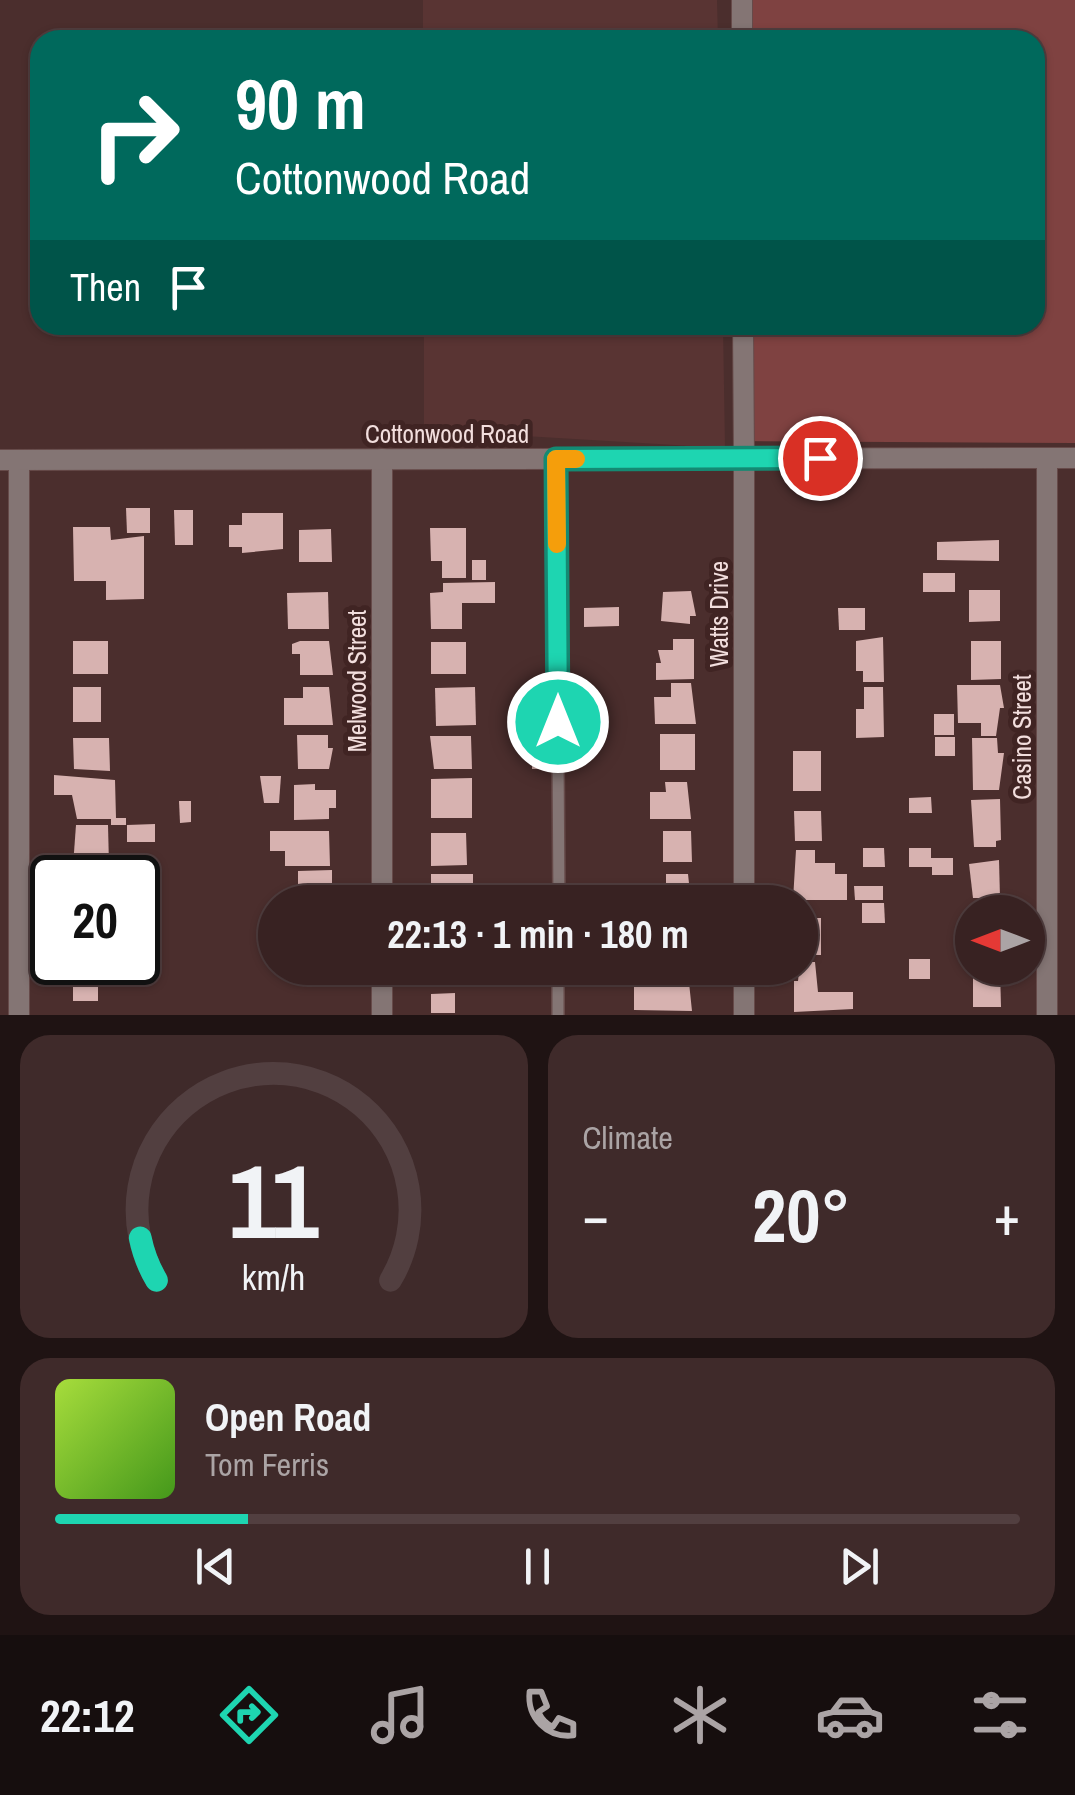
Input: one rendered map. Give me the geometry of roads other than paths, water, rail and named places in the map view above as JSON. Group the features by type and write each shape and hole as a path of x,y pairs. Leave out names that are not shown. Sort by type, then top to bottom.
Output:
{"street":[{"path":"742,0 742,30"},
{"name":"Watts Drive","path":"743,335 744,885"},
{"name":"Casino Street","path":"1047,458 1048,1015"},
{"name":"Cottonwood Road","path":"10,460 1075,458"},
{"name":"Melwood Street","path":"382,459 382,885"},
{"path":"10,460 13,1008"},
{"path":"382,985 382,1015"},
{"path":"744,985 744,1015"}],"lane":[{"path":"556,459 559,885"},
{"path":"558,985 558,1015"}]}
